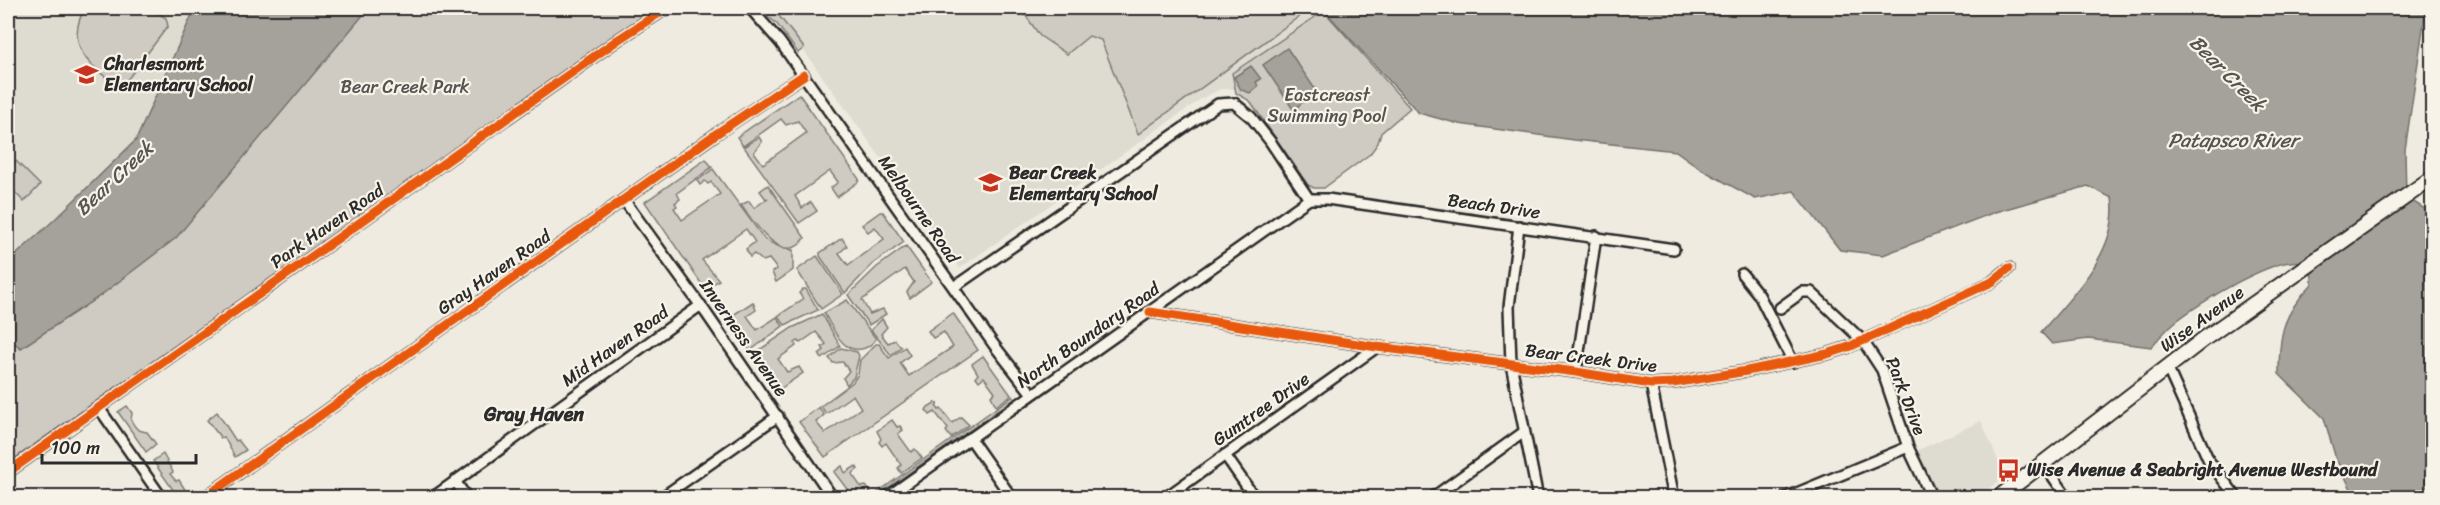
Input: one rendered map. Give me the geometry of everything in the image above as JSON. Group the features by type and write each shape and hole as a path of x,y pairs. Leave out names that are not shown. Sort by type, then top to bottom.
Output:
{"main road":[{"name":"Wise Avenue","path":"1998,498 2167,367 2433,178"}],"street":[{"name":"Park Haven Road","path":"8,472 609,46 667,8"},
{"name":"Melbourne Road","path":"750,8 780,42 1032,394"},
{"name":"Gray Haven Road","path":"204,498 804,75"},
{"path":"954,287 1218,104 1234,103 1251,117 1309,199"},
{"name":"Beach Drive","path":"1309,199 1327,199 1674,249"},
{"name":"North Boundary Road","path":"886,498 1309,199"},
{"name":"Inverness Avenue","path":"624,200 701,305 833,498"},
{"path":"1519,226 1509,308 1511,364 1538,498"},
{"path":"1576,372 1596,236"},
{"name":"Bear Creek Drive","path":"1150,312 1651,384 1684,381 1827,354 1863,341 1992,282 2009,268"},
{"path":"1742,274 1760,295 1793,362"},
{"name":"Park Drive","path":"1780,308 1802,292 1811,292 1863,341 1885,376 1908,447 1932,498"},
{"name":"Mid Haven Road","path":"432,498 701,305"},
{"name":"Gumtree Drive","path":"1165,498 1377,346"},
{"path":"2167,367 2209,461 2237,498"},
{"path":"1651,384 1674,498"},
{"path":"99,408 162,498"},
{"path":"661,498 778,416"},
{"path":"1432,498 1524,432"},
{"path":"970,438 1012,498"},
{"path":"1785,498 1908,447"},
{"path":"1225,455 1255,498"},
{"path":"2043,463 2068,498"},
{"path":"455,481 467,498"}],"shaded area":[{"name":"Charlesmont Elementary School","path":"8,8 195,8 136,140 8,262"},
{"name":"Bear Creek Elementary School","path":"773,8 1322,8 1324,10 1232,73 1235,89 1221,89 1204,97 960,268"},
{"path":"1981,421 2005,476 1978,497 1937,497 1914,452"}],"green space":[{"path":"85,8 150,8 166,18 168,26 121,88 91,64 79,45 77,34"},
{"name":"Bear Creek Park","path":"349,8 655,8 8,463 8,338 14,343"},
{"path":"758,8 773,8 804,48 798,53 777,24"},
{"path":"1001,8 1299,8 1304,13 1138,134 1101,40 1089,36 1067,54 1040,36 1026,16"},
{"name":"Eastcreast Swimming Pool","path":"1324,11 1410,108 1381,133 1378,143 1370,154 1324,188 1314,188 1308,185 1250,101 1236,93 1232,73"},
{"path":"799,94 859,179 837,197 831,188 838,182 830,171 795,196 802,208 811,202 817,211 799,223 744,147 759,137 762,142 754,152 763,164 806,133 798,121 786,125 781,119 743,146 737,137"},
{"path":"706,159 712,167 677,193 680,199 675,203 677,206 674,208 682,220 720,194 711,182 708,184 705,181 700,185 697,181 713,169 765,240 784,249 793,250 793,270 776,282 772,272 777,269 769,259 763,261 754,254 750,257 746,249 755,242 746,229 702,260 719,280 705,289 645,202"},
{"path":"16,161 40,185 24,202 8,185 8,169"},
{"path":"768,185 805,238 796,246 787,248 769,239 741,205 749,201 754,208 768,198 766,199 760,191"},
{"path":"883,212 904,242 874,263 845,293 820,253 842,238 847,246 839,253 848,265 884,239 875,227 868,232 862,225"},
{"path":"906,246 931,281 910,298 907,292 914,282 905,269 862,300 870,314 883,309 886,314 869,325 848,295 877,267"},
{"path":"817,256 843,294 821,309 797,270"},
{"path":"806,289 818,310 785,325 778,316 803,299 799,293"},
{"path":"847,300 876,339 865,348 851,348 845,344 835,333 824,313"},
{"path":"753,302 756,310 747,316 757,330 777,317 783,326 750,351 727,319"},
{"path":"953,313 978,350 825,457 799,422 819,407 824,415 816,422 825,433 861,408 853,395 826,414 821,406 853,382 858,374 860,360 876,344 879,344 889,358 905,347 910,355 900,363 909,376 953,347 944,332 933,338 928,331"},
{"path":"822,314 840,346 822,359 819,354 824,350 822,347 826,344 816,332 800,343 798,341 795,343 796,346 778,359 787,372 799,367 803,373 777,391 752,355 792,328"},
{"path":"882,319 887,327 881,334 888,343 895,340 901,347 891,355 871,330"},
{"path":"841,348 857,352 859,356 854,377 847,385 843,378 849,371 843,362 833,363 829,358"},
{"path":"983,356 1011,395 996,406 991,396 995,392 984,377 979,381 972,364"},
{"path":"1013,396 1014,399 879,494 878,492"},
{"path":"936,402 939,410 941,409 952,423 961,417 969,425 951,438 946,431 948,429 935,412 930,415 926,410"},
{"path":"127,406 132,413 131,420 134,425 139,430 147,432 156,444 146,452 118,412"},
{"path":"217,412 236,441 238,440 246,450 235,457 224,437 221,438 207,420"},
{"path":"892,420 897,427 900,426 903,430 898,434 911,452 915,449 922,458 901,473 898,468 901,465 886,443 882,446 879,442 881,439 877,431"},
{"path":"163,454 173,472 170,474 176,481 179,480 186,491 178,497 153,461"},
{"path":"842,466 845,473 856,466 858,469 852,474 861,487 866,486 872,494 866,497 853,497 834,472"}],"water":[{"name":"Bear Creek","path":"195,8 369,8 176,238 100,296 21,348 8,338 8,262 136,140"},
{"name":"Patapsco River","path":"1322,8 2426,8 2405,150 2406,197 2428,211 2432,219 2432,497 2359,498 2354,495 2336,459 2324,418 2279,374 2280,347 2285,325 2295,305 2312,284 2312,276 2302,262 2273,266 2236,283 2185,315 2151,347 2088,339 2052,344 2041,332 2091,271 2109,236 2113,217 2112,198 2088,186 1995,212 1883,255 1840,250 1794,191 1755,199 1701,169 1676,151 1459,124 1419,113"},
{"path":"1287,48 1317,92 1299,105 1295,112 1263,65"},
{"path":"1251,66 1261,79 1256,82 1258,86 1250,93 1241,90 1234,77"}],"cycle path":[{"path":"8,472 619,39 667,8"},
{"path":"204,498 716,134 804,75"},
{"path":"1150,312 1377,347 1576,372 1651,384 1673,383 1747,371 1849,347 1992,282 2009,268"}],"place":[{"name":"Charlesmont Elementary School","path":"86,74"},
{"name":"Bear Creek Elementary School","path":"991,183"},
{"name":"Wise Avenue & Seabright Avenue Westbound","path":"2009,470"}],"district":[{"name":"Gray Haven","path":"534,414"}]}
